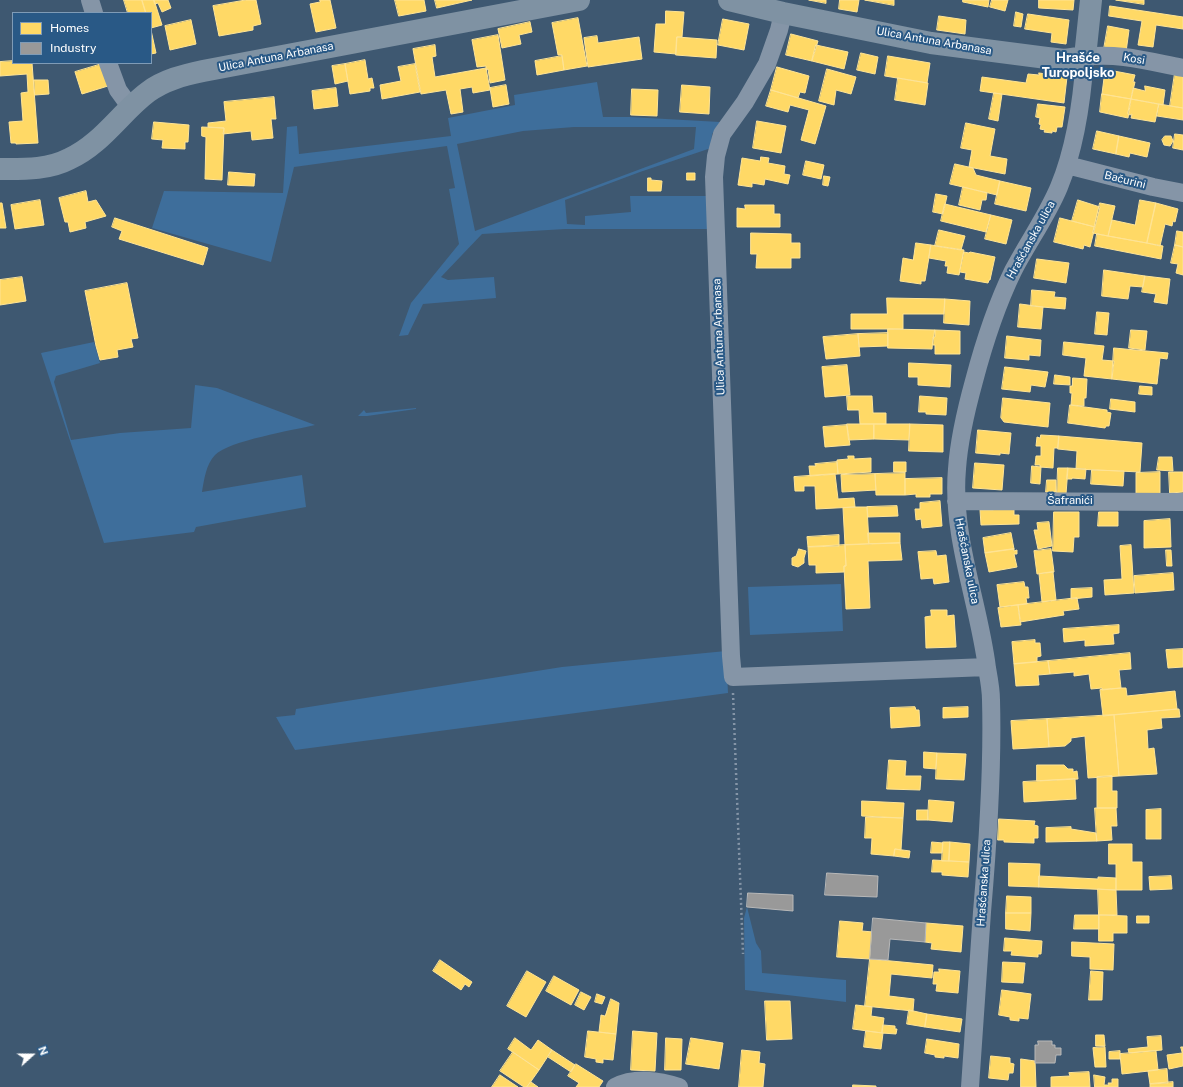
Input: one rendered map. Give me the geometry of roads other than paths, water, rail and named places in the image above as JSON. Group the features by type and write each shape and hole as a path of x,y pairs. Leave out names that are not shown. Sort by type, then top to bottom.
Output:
{"main road":[{"name":"Ulica Antuna Arbanasa","path":"0,169 42,168 69,160 107,132 149,92 156,87 188,74 579,0"},
{"name":"Ulica Antuna Arbanasa","path":"728,0 759,3 783,13 931,43 1059,59 1085,57"},
{"path":"1085,57 1091,0"}],"street":[{"path":"90,0 94,12"},
{"name":"Ulica Antuna Arbanasa","path":"783,13 777,37 767,64 745,102 722,134 716,156 714,177 730,649 733,677 987,667"},
{"name":"Kosi","path":"1085,57 1113,56 1183,68"},
{"name":"Hrašćanska ulica","path":"970,1087 990,801 991,698 982,632 968,576 956,501 956,470 964,422 991,323 1014,270 1046,214 1067,165 1080,106 1085,57"},
{"path":"108,64 118,90 131,108"},
{"name":"Bačurini","path":"1067,165 1153,187 1183,193"},
{"name":"Šafranići","path":"956,501 1183,502"},
{"path":"615,1087 622,1083 635,1081 651,1081 679,1087"}],"district":[{"name":"Hrašće Turopoljsko","path":"1078,66"}]}
